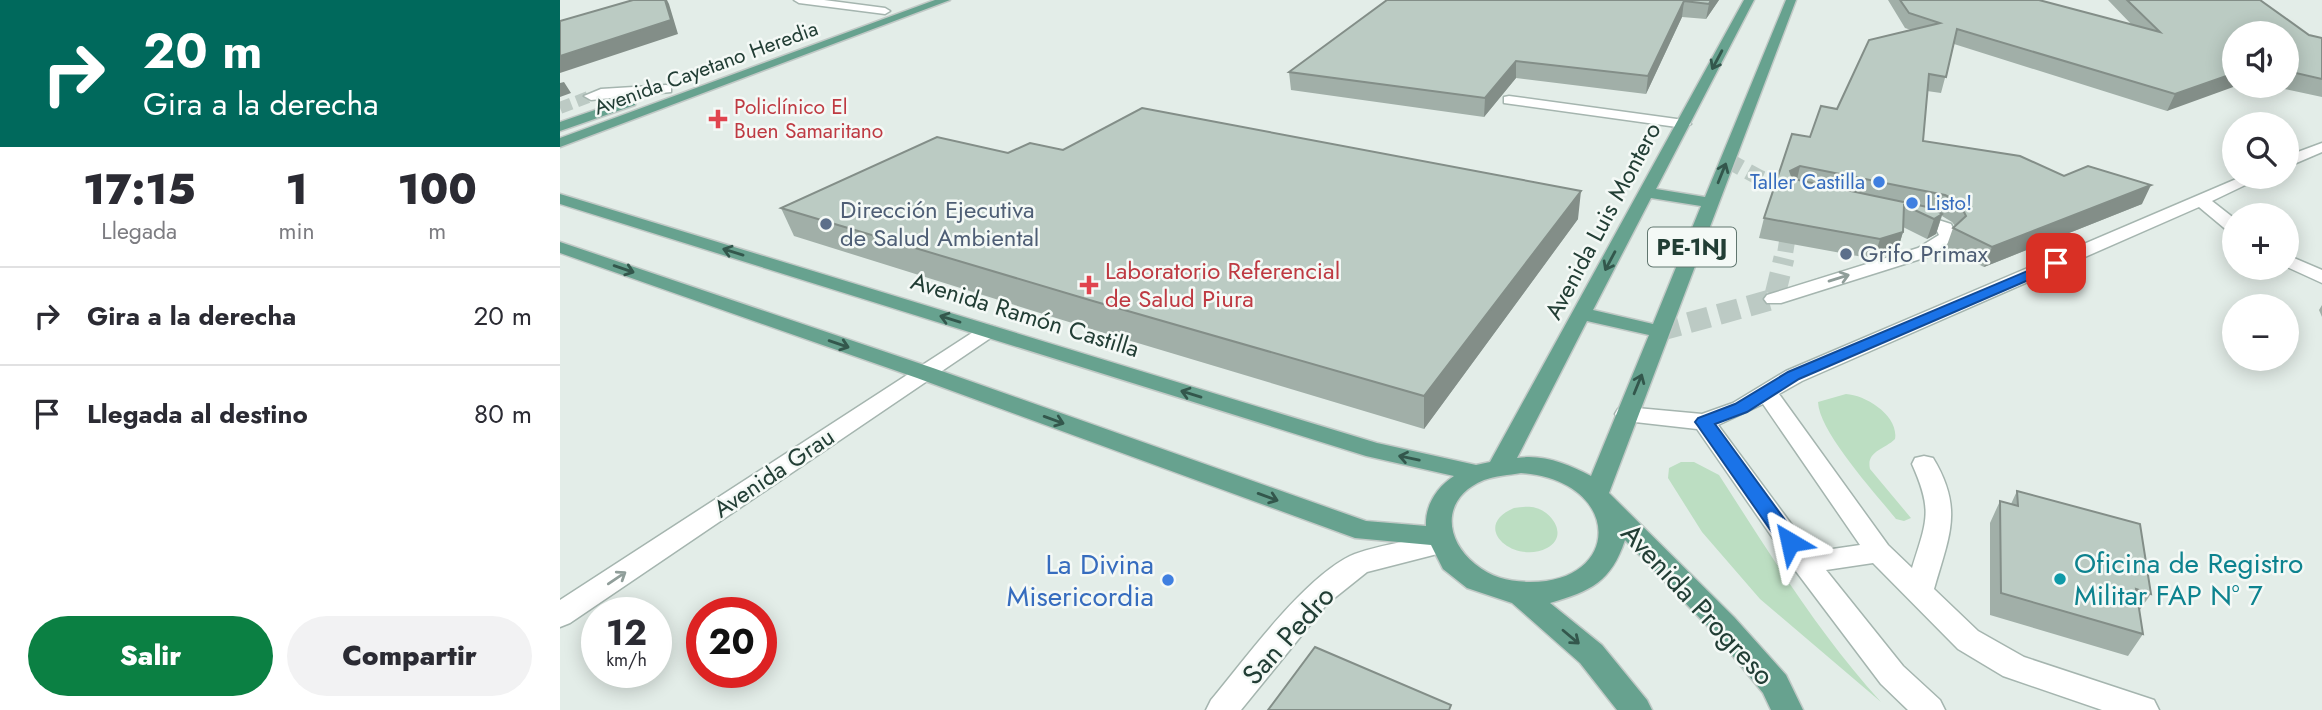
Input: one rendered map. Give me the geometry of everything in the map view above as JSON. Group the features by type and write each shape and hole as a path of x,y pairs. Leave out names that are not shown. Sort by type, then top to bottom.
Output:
{"main road":[{"name":"Avenida Cayetano Heredia","path":"560,127 915,0"},
{"name":"Avenida Cayetano Heredia","path":"560,143 945,0"},
{"name":"Avenida Luis Montero","path":"1488,469 1582,314 1749,0"},
{"name":"PE-1NJ","path":"1600,498 1626,414 1791,0"},
{"path":"1646,192 1710,203"},
{"name":"Avenida Ramón Castilla","path":"560,199 1374,450 1488,469"},
{"path":"560,247 925,373 1364,531 1439,540 1451,562 1469,576 1493,587 1519,593 1547,593 1572,586 1593,574 1608,558 1614,538 1613,519 1600,498 1563,472 1542,466 1488,469"},
{"path":"1582,314 1658,331"},
{"name":"PE-1NJ","path":"1439,540 1437,517 1443,499 1456,484 1488,469"},
{"name":"Avenida Progreso","path":"1600,498 1724,625 1775,684 1787,710"},
{"path":"1519,593 1591,654 1636,710"}],"street":[{"path":"799,0 885,11"},
{"path":"591,96 666,89"},
{"path":"1509,100 1684,124"},
{"path":"2299,157 2322,147"},
{"path":"1626,414 1704,422 1741,408 1794,376 2226,189"},
{"path":"2201,200 2222,217"},
{"path":"1774,299 1924,252 1948,237 1945,228 1931,221 1890,212"},
{"path":"2299,266 2322,277"},
{"name":"Avenida Grau","path":"560,615 988,331"},
{"path":"1767,393 1879,552 1968,640 2014,667 2143,710"},
{"path":"1704,422 1805,563 1892,675 1929,710"},
{"path":"1919,592 1939,523 1938,494 1924,464"},
{"name":"San Pedro","path":"1223,710 1277,641 1317,596 1359,564 1439,540"},
{"path":"1805,563 1879,552"}],"green space":[{"path":"1846,394 1863,398 1880,408 1892,422 1895,439 1873,454 1869,463 1870,469 1911,518 1904,521 1896,519 1850,462 1828,429 1818,402"},
{"path":"1681,462 1694,462 1719,475 1816,621 1881,702 1760,599 1702,532 1668,478 1669,468"},
{"path":"1533,507 1543,511 1553,520 1557,538 1547,548 1535,552 1522,552 1511,548 1496,533 1496,525 1501,516 1514,508"}],"building":[{"path":"633,0 665,0 671,20 560,56 560,21"},
{"path":"1387,0 1711,0 1709,4 1684,1 1648,76 1516,61 1485,98 1289,72"},
{"path":"1900,0 2039,0 2160,32 2127,0 2260,0 2289,21 2222,21 2222,78 2175,94 1957,29 1946,77 1929,74 1923,141 2020,156 2064,176 2088,166 2151,185 1992,247 1953,228 1966,216 1959,202 1945,195 1800,166 1790,171 1793,179 1932,208 1942,214 1934,219 1904,205 1903,232 1880,239 1764,218 1792,134 1810,137 1821,106 1837,109 1869,40 1940,23 1909,13"},
{"path":"2299,28 2309,35 2322,38 2322,79 2299,74"},
{"path":"1142,108 1581,191 1424,396 781,208 937,137 1008,153 1030,143 1063,150"},
{"name":"Oficina de Registro Militar FAP N° 7","path":"2017,491 2140,524 2151,594 2136,589 2143,634 2001,593 2000,501 2018,506"},
{"path":"1315,647 1451,705 1449,710 1268,710"}],"tunnel":[{"path":"560,108 591,96"},
{"path":"1727,160 1760,178 1795,192 1784,260"},
{"path":"1659,331 1774,299 1784,258"}],"place":[{"name":"Policlínico El Buen Samaritano","path":"718,119"},
{"name":"Taller Castilla","path":"1879,182"},
{"name":"Listo!","path":"1912,203"},
{"name":"Dirección Ejecutiva de Salud Ambiental","path":"826,224"},
{"name":"Grifo Primax","path":"1846,254"},
{"name":"Laboratorio Referencial de Salud Piura","path":"1089,285"},
{"name":"Oficina de Registro Militar FAP N° 7","path":"2060,579"},
{"name":"La Divina Misericordia","path":"1168,580"}],"route":[{"path":"1790,542 1704,422 1741,408 1794,376 2056,263"}]}
